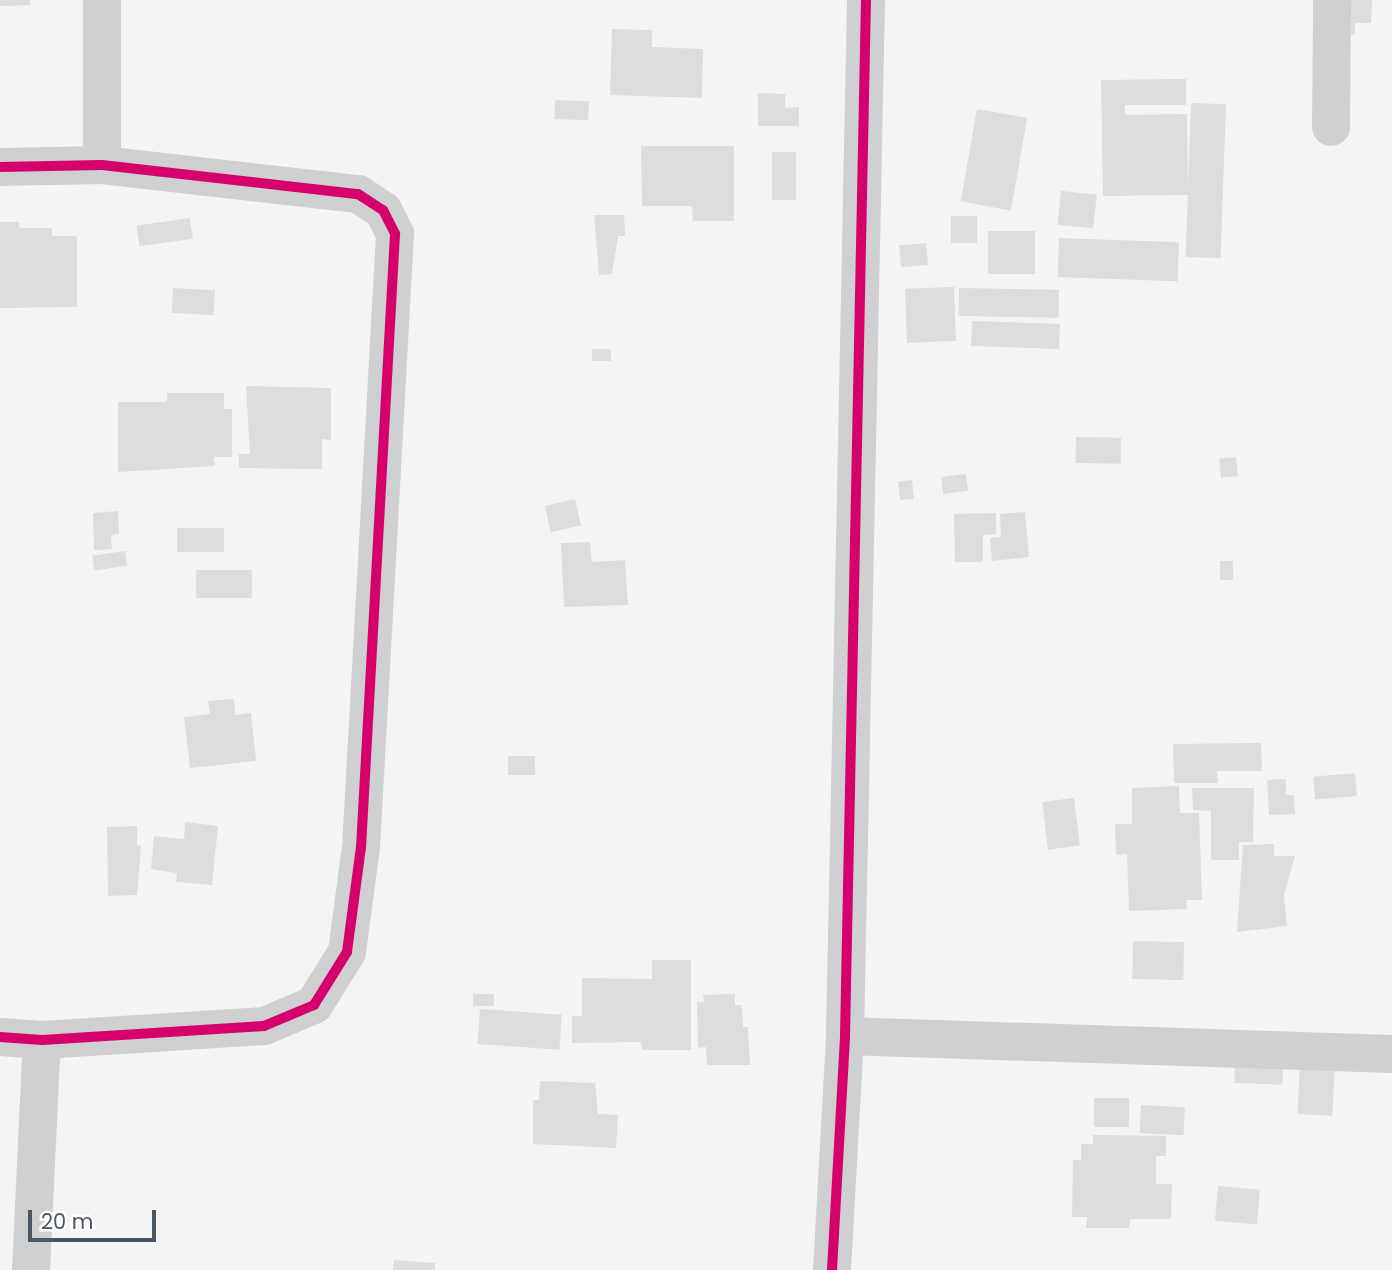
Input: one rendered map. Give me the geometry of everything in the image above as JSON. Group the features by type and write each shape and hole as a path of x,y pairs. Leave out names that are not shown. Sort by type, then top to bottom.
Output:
{"street":[{"path":"102,0 102,165"},
{"path":"832,1270 845,1036 866,0"},
{"path":"1331,127 1332,0"},
{"path":"0,167 102,165 358,194 383,210 395,234 361,847 347,952 314,1005 264,1026 42,1040 0,1037"},
{"path":"845,1036 1392,1054"},
{"path":"31,1270 42,1040"}],"building":[{"path":"0,0 30,0 30,5 0,6"},
{"path":"1345,0 1372,0 1371,23 1355,23 1355,35 1343,35"},
{"path":"612,29 652,30 652,47 703,49 702,98 610,95"},
{"path":"1186,79 1186,105 1125,105 1125,115 1187,114 1188,195 1103,196 1101,80"},
{"path":"758,93 785,94 785,108 799,107 799,126 758,126"},
{"path":"555,100 589,101 588,120 554,119"},
{"path":"1191,103 1226,104 1221,258 1186,257"},
{"path":"977,109 1027,118 1011,210 961,202"},
{"path":"641,146 734,146 734,221 693,221 692,206 642,206"},
{"path":"772,152 796,152 796,200 772,200"},
{"path":"1061,191 1097,195 1093,229 1057,225"},
{"path":"594,215 624,215 625,236 618,236 612,274 599,275"},
{"path":"951,216 977,216 977,243 951,243"},
{"path":"190,218 193,239 139,246 137,226"},
{"path":"0,222 19,222 19,228 52,228 52,236 77,236 77,307 0,308"},
{"path":"988,231 1035,231 1035,274 988,274"},
{"path":"1059,238 1179,242 1178,281 1058,277"},
{"path":"926,243 928,265 901,267 899,245"},
{"path":"954,287 956,341 907,343 905,289"},
{"path":"173,288 215,290 214,315 172,313"},
{"path":"959,288 1059,290 1058,318 959,316"},
{"path":"972,321 1060,324 1059,349 971,346"},
{"path":"592,349 611,349 611,361 592,361"},
{"path":"246,386 331,388 331,440 322,439 322,469 239,468 239,454 250,454"},
{"path":"167,393 224,393 224,409 232,409 232,457 214,457 215,466 118,472 118,402 167,402"},
{"path":"1076,437 1121,438 1121,464 1076,463"},
{"path":"1236,457 1238,476 1221,478 1219,459"},
{"path":"966,474 968,491 943,494 941,477"},
{"path":"912,480 914,499 900,500 898,481"},
{"path":"575,499 581,525 551,532 545,506"},
{"path":"118,511 119,534 111,535 112,549 94,550 93,513"},
{"path":"1025,512 1029,557 992,561 990,538 1001,537 1000,514"},
{"path":"996,513 996,534 983,535 983,562 955,562 954,514"},
{"path":"177,528 224,528 224,552 177,552"},
{"path":"590,542 592,562 625,560 628,605 564,607 561,543"},
{"path":"125,551 127,566 94,570 92,556"},
{"path":"1220,561 1233,561 1233,580 1220,580"},
{"path":"196,570 252,570 252,598 196,598"},
{"path":"234,699 235,715 251,713 256,761 190,768 184,717 210,714 208,701"},
{"path":"1261,743 1262,771 1217,771 1218,783 1174,783 1173,744"},
{"path":"508,756 535,756 535,775 508,775"},
{"path":"1355,773 1357,796 1315,800 1313,777"},
{"path":"1286,779 1286,795 1294,795 1295,814 1269,815 1267,780"},
{"path":"1179,786 1180,813 1199,813 1202,900 1186,900 1187,909 1129,911 1127,854 1116,855 1115,824 1132,824 1132,788"},
{"path":"1192,788 1254,788 1253,842 1239,842 1239,860 1211,860 1211,811 1193,810"},
{"path":"1074,798 1080,846 1048,850 1042,802"},
{"path":"185,822 218,826 212,885 176,882 177,873 151,869 154,836 184,839"},
{"path":"137,826 137,845 141,846 137,895 108,896 107,827"},
{"path":"1274,844 1274,856 1295,856 1284,895 1287,926 1237,932 1243,845"},
{"path":"1133,941 1184,942 1183,980 1132,979"},
{"path":"652,960 691,960 691,1050 642,1050 641,1042 572,1043 572,1016 582,1016 582,978 652,979"},
{"path":"473,994 494,994 494,1006 473,1006"},
{"path":"735,994 735,1005 742,1005 743,1027 748,1027 750,1065 707,1065 706,1047 698,1048 697,1002 704,1002 703,995"},
{"path":"480,1009 562,1015 559,1050 478,1044"},
{"path":"1235,1062 1283,1064 1282,1085 1234,1083"},
{"path":"1300,1064 1335,1066 1332,1116 1297,1114"},
{"path":"540,1081 595,1083 598,1114 618,1115 616,1148 533,1144 533,1100 539,1100"},
{"path":"1094,1098 1129,1098 1129,1127 1094,1127"},
{"path":"1141,1105 1185,1107 1183,1135 1140,1133"},
{"path":"1093,1135 1166,1136 1166,1156 1156,1156 1156,1184 1172,1184 1171,1219 1130,1219 1129,1228 1086,1228 1087,1217 1072,1217 1073,1160 1081,1160 1081,1144 1093,1144"},
{"path":"1218,1186 1260,1190 1257,1225 1215,1221"},
{"path":"394,1260 435,1263 435,1270 393,1270"}],"cycle path":[{"path":"832,1270 845,1036 866,0"},
{"path":"0,167 102,165 358,194 383,210 395,234 361,847 347,952 314,1005 264,1026 42,1040 0,1037"}]}
